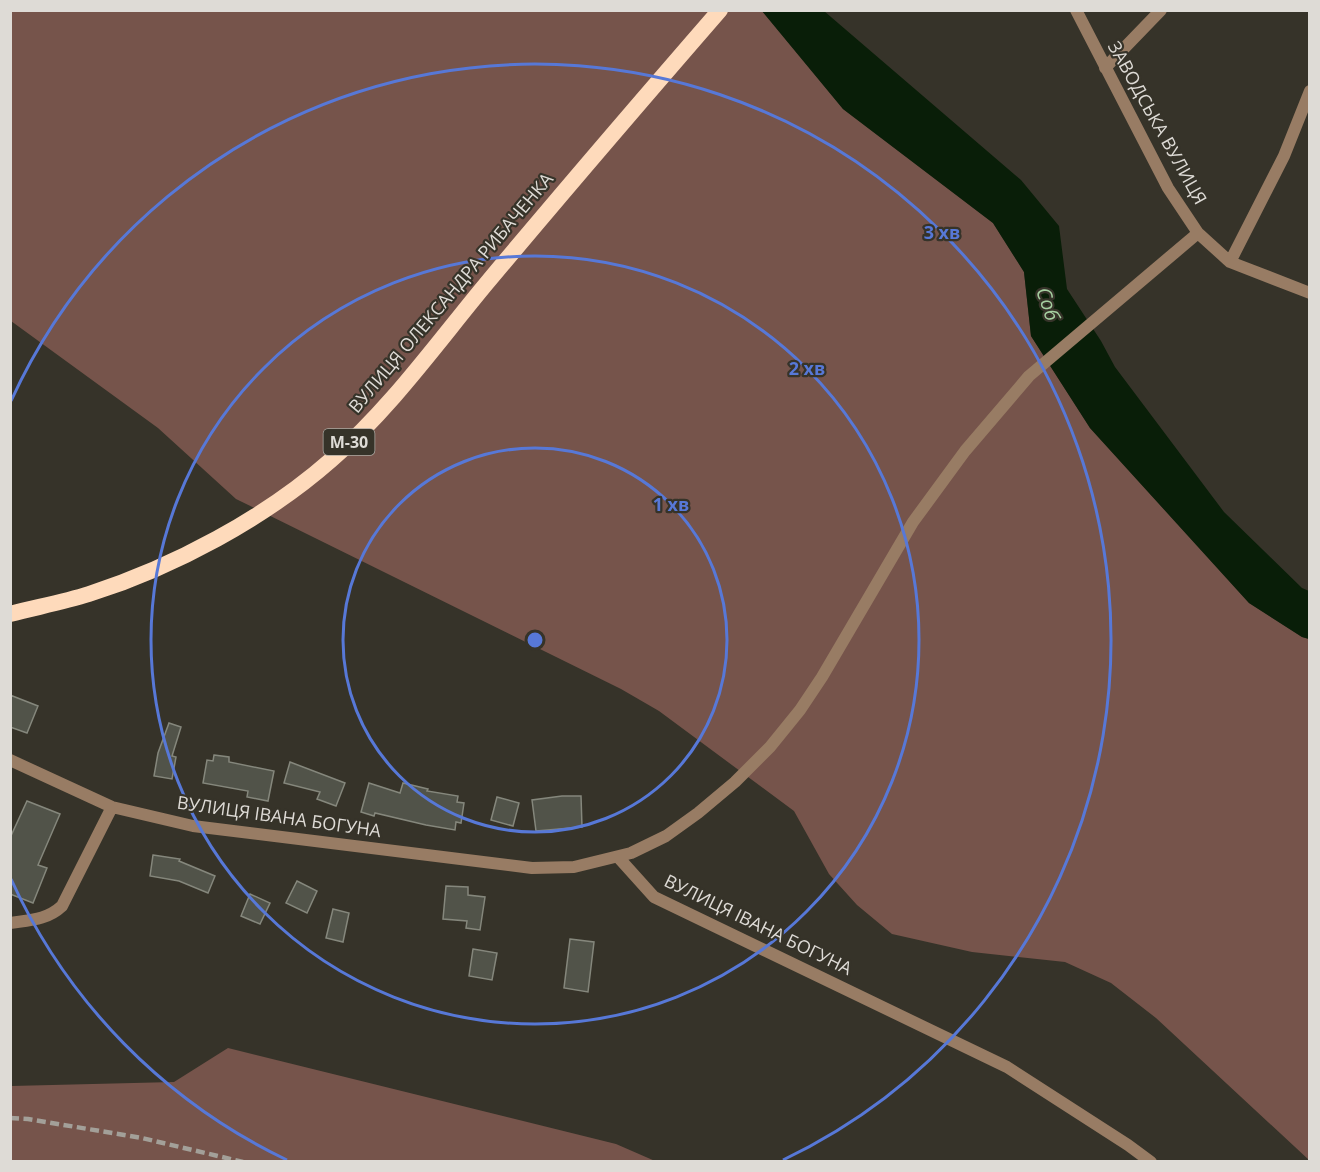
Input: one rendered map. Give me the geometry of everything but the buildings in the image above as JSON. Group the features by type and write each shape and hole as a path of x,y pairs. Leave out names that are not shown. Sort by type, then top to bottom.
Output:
{"highway":[{"name":"ВУЛИЦЯ ОЛЕКСАНДРА РИБАЧЕНКА","path":"10,614 90,594 159,567 231,530 276,502 331,460 379,412 598,150 720,10"}],"street":[{"name":"ЗАВОДСЬКА ВУЛИЦЯ","path":"1076,10 1168,188 1198,233 1230,262 1310,292"},
{"path":"1105,68 1161,10"},
{"path":"1230,262 1284,156 1310,91"},
{"path":"618,857 666,836 698,813 735,782 770,747 800,710 822,677 913,522 965,451 1029,376 1198,233"},
{"name":"ВУЛИЦЯ ІВАНА БОГУНА","path":"10,760 112,807 212,829 532,868 574,867 618,857 654,897 1007,1067 1150,1161"},
{"path":"10,923 41,919 53,914 62,906 112,807"}],"shaded area":[{"path":"11,11 762,11 843,109 993,223 1024,272 1031,336 1090,428 1249,603 1302,637 1309,639 1309,1160 1156,1018 1111,983 1065,962 972,952 892,934 857,905 829,874 794,811 659,711 621,689 236,499 158,428 11,321"},
{"path":"228,1048 616,1144 655,1161 11,1161 11,1086 174,1082"}],"water":[{"name":"Соб","path":"762,11 824,11 1021,180 1059,226 1067,289 1115,367 1224,512 1302,588 1309,591 1309,639 1302,637 1249,603 1090,428 1031,336 1024,272 993,223 843,109"}],"railway":[{"path":"10,1118 142,1138 243,1162"}]}
